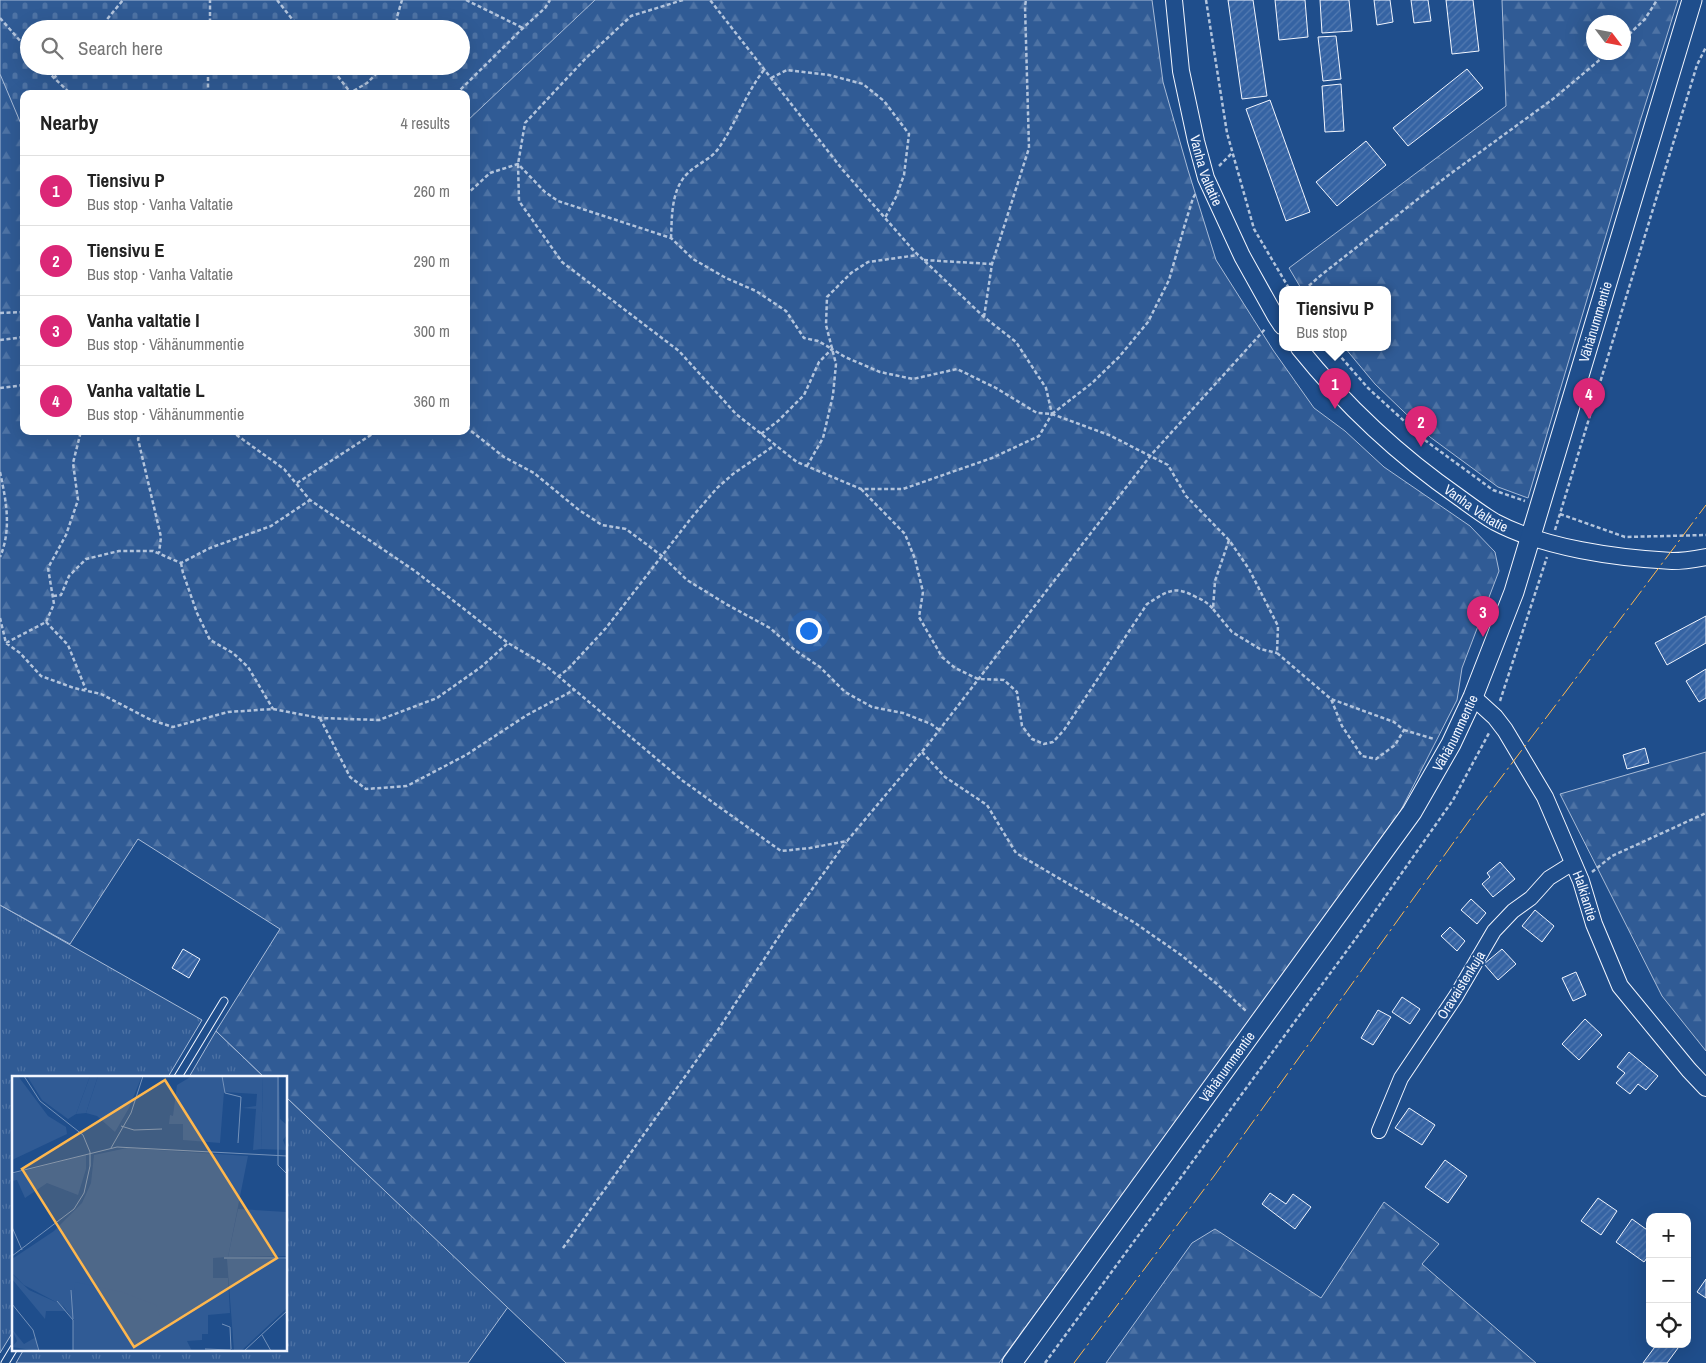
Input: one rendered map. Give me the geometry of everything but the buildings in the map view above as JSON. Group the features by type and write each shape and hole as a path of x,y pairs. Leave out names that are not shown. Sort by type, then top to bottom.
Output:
{"main road":[{"name":"Vähänummentie","path":"1012,1363 1412,812 1451,744 1473,697 1514,592 1692,0"}],"street":[{"name":"Vanha Valtatie","path":"1174,0 1181,71 1206,178 1242,256 1279,322"},
{"name":"Vanha Valtatie","path":"1302,351 1313,366 1349,404 1436,481 1494,522 1531,538 1602,554 1674,561 1706,557"},
{"name":"Halkiantie","path":"1473,697 1495,717 1505,730 1545,797 1582,881 1594,924 1620,986 1706,1088"},
{"name":"Oravaistenkuja","path":"1379,1131 1401,1078 1456,996 1494,931 1513,910 1531,898 1548,878 1573,863"}],"lane":[{"path":"179,1076 224,1001"},
{"path":"5,1363 13,1350"}],"path":[{"path":"106,20 123,0"},
{"path":"210,0 210,20"},
{"path":"278,0 293,20"},
{"path":"397,20 402,0"},
{"path":"466,0 523,28"},
{"path":"460,90 545,8 550,0"},
{"path":"683,0 631,16 586,58 525,123 518,164 519,202 562,262 680,351 736,414 797,462 861,489 903,489 992,458 1039,436 1052,414 1092,383 1119,357 1148,322 1169,280 1193,198 1206,178 1232,153"},
{"path":"710,0 842,169 918,255 984,317 1016,342 1046,388 1052,414"},
{"path":"984,317 992,264 1029,148 1026,0"},
{"path":"1206,0 1227,134 1232,153 1254,229 1288,286"},
{"path":"1631,32 1645,19 1657,0"},
{"path":"0,18 20,41"},
{"path":"1045,1363 1359,934 1453,800 1490,732 1561,514 1697,65 1706,47"},
{"path":"1309,286 1446,176 1553,99 1599,60"},
{"path":"671,238 672,208 676,192 687,174 717,151 755,82 764,70"},
{"path":"771,78 787,70 829,75 863,84 884,101 909,134 904,175 896,197 885,218"},
{"path":"51,75 68,90"},
{"path":"54,78 57,75"},
{"path":"208,75 208,90"},
{"path":"336,75 347,90"},
{"path":"354,90 374,75"},
{"path":"470,191 490,173 518,164"},
{"path":"518,164 545,192 558,201 671,238 693,259 726,278 756,291 786,310 804,338 818,341 845,357 880,372 913,379 957,369 996,388 1037,413 1052,414 1110,436 1168,465 1186,496 1229,540 1249,569 1278,626 1277,653"},
{"path":"807,466 823,438 833,395 836,364 826,325 827,298 851,274 868,262 918,255"},
{"path":"924,260 992,264"},
{"path":"0,313 20,312"},
{"path":"563,1248 716,1033 785,927 847,841 940,730 1151,455 1279,322"},
{"path":"0,340 20,337"},
{"path":"761,434 778,421 804,395 819,362 832,349"},
{"path":"1336,351 1368,388 1426,441 1493,490 1625,537 1706,535"},
{"path":"0,388 20,386"},
{"path":"470,430 504,457 534,473 579,510 602,525 626,529 662,556 687,580 770,628 796,651 820,667 845,692 872,707 903,713 931,724 940,730"},
{"path":"6,643 46,622 54,604 48,568 66,536 78,500 73,463 80,435"},
{"path":"140,435 138,439 160,537 159,554"},
{"path":"237,435 284,469 310,500 415,572 508,643 544,665 683,781 781,851 847,841"},
{"path":"297,484 371,435"},
{"path":"1421,447 1426,441"},
{"path":"558,677 569,668 606,628 692,517 717,488 775,445"},
{"path":"0,472 8,504 5,546 0,557"},
{"path":"861,489 904,534 915,559 923,592 919,617 942,657 955,668 978,679 1004,680 1017,692 1022,726 1032,739 1044,744 1053,742 1064,730 1148,604 1163,594 1178,590 1207,602 1232,632 1260,649 1277,653 1331,699 1394,722 1404,730 1451,744"},
{"path":"53,596 61,595 69,576 86,559 119,551 153,551 181,563 210,548 271,526 310,500"},
{"path":"1213,609 1215,581 1229,540"},
{"path":"181,563 197,613 210,640 233,653 248,666 273,709"},
{"path":"0,618 6,643 20,652 41,676 74,688 101,694 151,720 173,727 228,712 273,709 320,718 379,720 437,698 481,667 508,643"},
{"path":"46,622 68,645 86,691"},
{"path":"320,718 350,776 366,789 406,786 466,754 527,715 574,690"},
{"path":"1331,699 1342,726 1362,756 1376,760 1395,745 1404,730"},
{"path":"922,752 945,777 987,805 1016,852 1135,923 1181,955 1217,984 1259,1023"},
{"path":"1582,881 1612,856 1706,813"}],"green space":[{"path":"0,0 1152,0 1163,82 1216,260 1273,350 1314,408 1345,431 1384,467 1470,526 1495,552 1499,571 1462,668 1457,700 1401,810 1265,1001 999,1363 566,1363 288,1099 288,1076 263,1076 216,1031 280,929 138,839 70,944 0,905"},
{"path":"0,0 595,0 470,118 470,90 20,90 20,122 0,74"},
{"path":"1502,0 1678,0 1528,498 1498,487 1430,437 1375,384 1348,351 1391,351 1391,286 1300,286 1289,268 1506,106"},
{"path":"1706,752 1706,1051 1662,996 1560,794"},
{"path":"0,905 202,1020 169,1076 12,1076 12,1333 0,1353"},
{"path":"216,1031 263,1076 190,1076"},
{"path":"288,1099 508,1307 468,1363 16,1363 23,1350 288,1350"},
{"path":"1384,1202 1439,1244 1422,1264 1536,1363 1106,1363 1192,1243 1215,1229 1321,1298"}],"power":[{"path":"1074,1363 1214,1176 1479,807 1706,505"}],"place":[{"name":"Tiensivu P","path":"1335,409"},
{"name":"Vanha valtatie L","path":"1589,419"},
{"name":"Tiensivu E","path":"1421,447"},
{"name":"Vanha valtatie I","path":"1483,637"}]}
